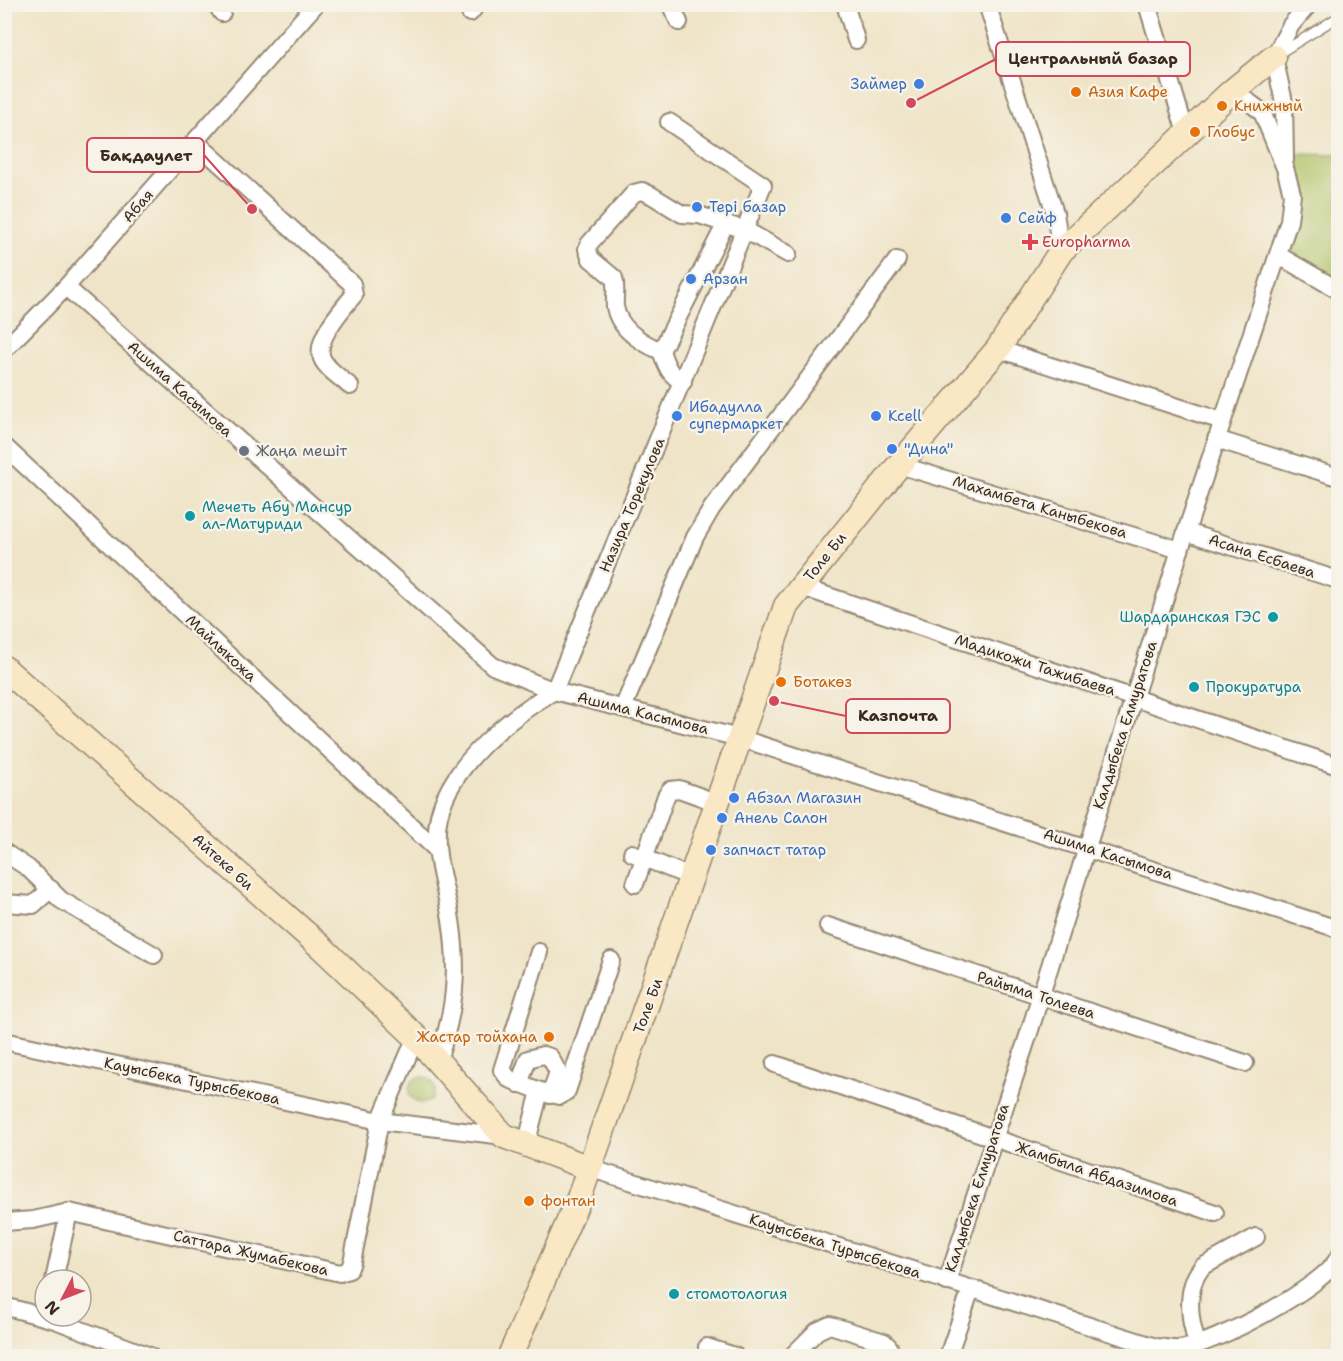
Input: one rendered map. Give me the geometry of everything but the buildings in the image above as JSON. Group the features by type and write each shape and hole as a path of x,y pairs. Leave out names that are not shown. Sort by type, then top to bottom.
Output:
{"street":[{"name":"Абая","path":"4,350 66,287 316,4"},
{"path":"670,4 679,21"},
{"path":"845,4 856,40"},
{"path":"987,4 1055,213 1061,251"},
{"path":"1147,4 1186,134"},
{"path":"1274,57 1291,26 1309,4"},
{"name":"Толе Би","path":"510,1356 592,1162 693,878 786,606 899,465 998,348 1061,251 1230,93 1274,57"},
{"name":"Калдыбека Елмуратова","path":"1274,57 1284,102 1285,168"},
{"name":"Калдыбека Елмуратова","path":"947,1282 1040,997 1085,847 1135,699 1180,550 1292,207 1292,194 1285,168 1262,112 1245,99 1230,93"},
{"name":"Назира Торекулова","path":"554,691 763,185 669,122"},
{"path":"195,141 352,284 354,295 339,309 320,354 324,363 350,386"},
{"path":"683,382 673,377 668,370 661,351 647,345 623,326 615,305 614,279 591,260 587,249 589,244 634,193 642,191 676,212 699,215 745,230 788,254"},
{"path":"661,351 726,223"},
{"path":"1278,255 1338,291"},
{"path":"623,708 687,555 712,508 897,260"},
{"name":"Ашима Касымова","path":"66,287 471,649 493,666 554,691 739,738 1338,929"},
{"path":"998,348 1222,421"},
{"path":"1216,439 1338,477"},
{"name":"Майлыкожа","path":"4,446 437,850"},
{"name":"Махамбета Каныбекова","path":"899,465 1180,550"},
{"name":"Асана Есбаева","path":"1186,532 1338,580"},
{"name":"Мадикожи Тажибаева","path":"801,587 1338,766"},
{"name":"Айтеке би","path":"4,668 320,946 416,1037 515,1140"},
{"path":"438,1060 451,1020 454,954 451,921 437,850 439,816 463,764 554,691"},
{"path":"635,884 638,855 670,790 679,789 718,803"},
{"path":"4,852 28,868 61,900 154,955"},
{"path":"638,855 693,878"},
{"path":"4,903 33,905 51,889"},
{"name":"Райыма Толеева","path":"828,926 1245,1063"},
{"path":"539,952 502,1070 505,1076 519,1084 560,1096 567,1091 611,960"},
{"path":"380,1121 416,1037"},
{"name":"Кауысбека Турысбекова","path":"4,1041 380,1121 515,1140"},
{"path":"519,1084 528,1059 543,1055 550,1057 558,1072 515,1140 592,1162"},
{"name":"Жамбыла Абдазимова","path":"775,1064 1215,1213"},
{"name":"Саттара Жумабекова","path":"4,1222 33,1220 69,1212 328,1271 345,1272 352,1262 380,1121"},
{"name":"Кауысбека Турысбекова","path":"592,1162 947,1282 1156,1347 1180,1349 1215,1339 1308,1290 1338,1258"},
{"path":"57,1268 69,1212"},
{"path":"1197,1343 1190,1322 1190,1300 1197,1273 1202,1267 1256,1237"},
{"path":"948,1356 971,1289"},
{"path":"4,1306 33,1313"},
{"path":"792,1356 817,1331 830,1325 884,1342 889,1347 891,1356"},
{"path":"80,1328 150,1356"},
{"path":"707,1347 735,1356"}],"lane":[{"path":"1274,57 1338,17"}],"green space":[{"path":"1294,154 1338,155 1338,284 1291,253 1303,219"},
{"path":"422,1077 431,1081 435,1090 431,1099 422,1103 413,1099 409,1090 413,1081"}],"place":[{"name":"Займер","path":"919,84"},
{"name":"Азия Кафе","path":"1076,92"},
{"name":"Центральный базар","path":"911,103"},
{"name":"Книжный","path":"1222,106"},
{"name":"Глобус","path":"1195,132"},
{"name":"Тері базар","path":"697,207"},
{"name":"Бақдаулет","path":"252,209"},
{"name":"Сейф","path":"1006,218"},
{"name":"Europharma","path":"1030,242"},
{"name":"Арзан","path":"691,279"},
{"name":"Ибадулла супермаркет","path":"677,416"},
{"name":"Kcell","path":"876,416"},
{"name":"\"Дина\"","path":"892,449"},
{"name":"Жаңа мешіт","path":"244,451"},
{"name":"Мечеть Абу Мансур ал-Матуриди","path":"190,516"},
{"name":"Шардаринская ГЭС","path":"1273,617"},
{"name":"Ботакөз","path":"781,682"},
{"name":"Прокуратура","path":"1194,687"},
{"name":"Казпочта","path":"774,701"},
{"name":"Абзал Магазин","path":"734,798"},
{"name":"Анель Салон","path":"722,818"},
{"name":"запчаст татар","path":"711,850"},
{"name":"Жастар тойхана","path":"549,1037"},
{"name":"фонтан","path":"529,1201"},
{"name":"стомотология","path":"674,1294"}]}
